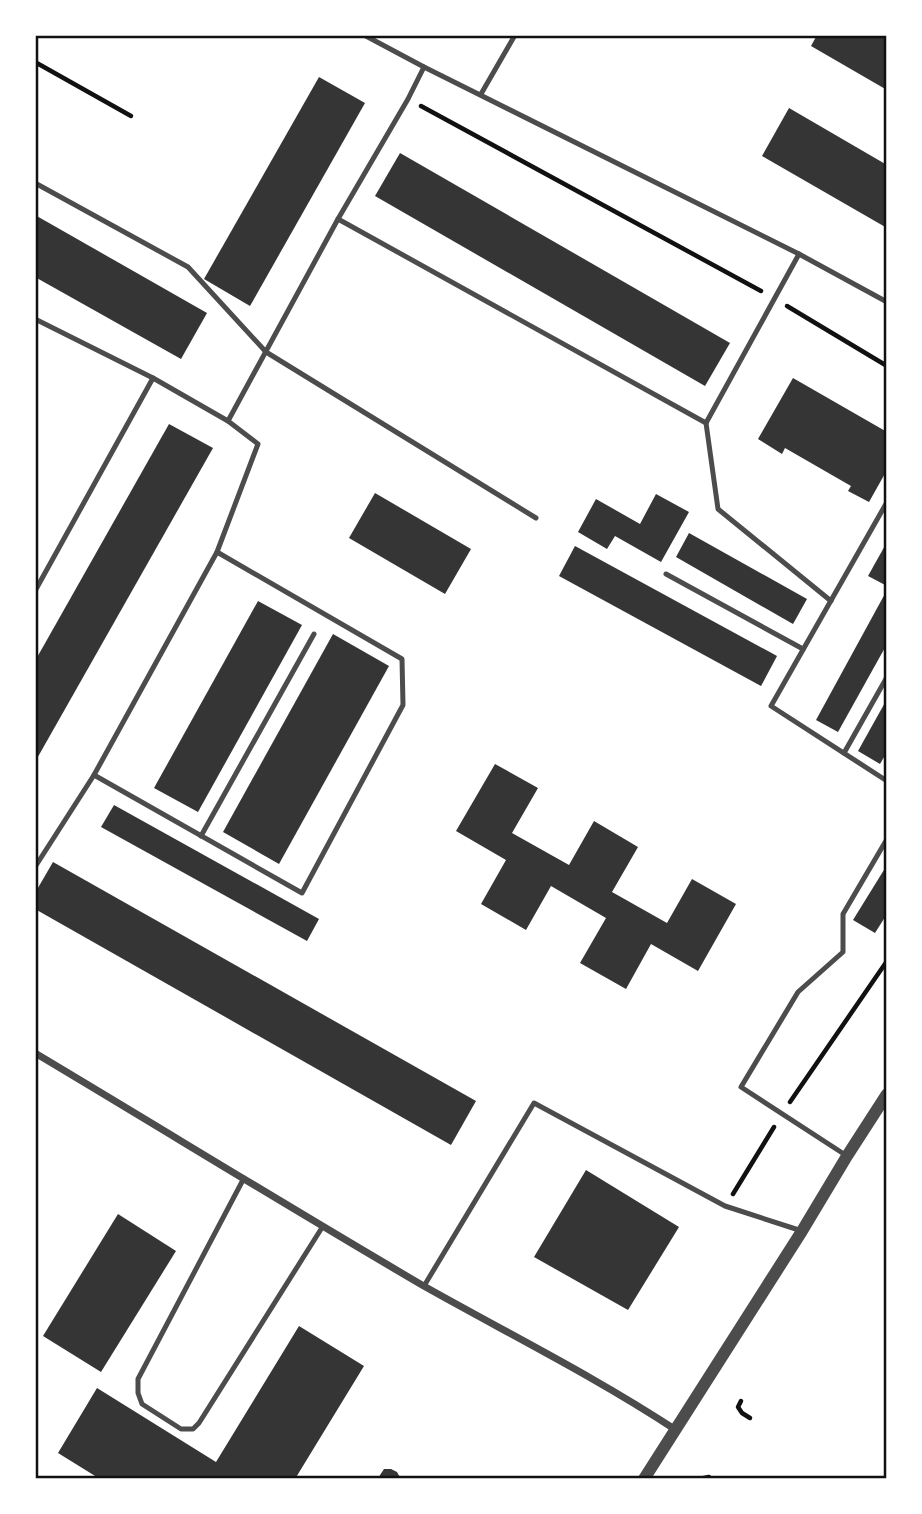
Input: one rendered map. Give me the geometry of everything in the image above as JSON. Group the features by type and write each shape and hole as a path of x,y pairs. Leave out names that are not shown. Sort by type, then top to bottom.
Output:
{"street":[{"path":"35,1052 424,1286 634,1402 676,1430"},
{"path":"645,1479 887,1094"}],"lane":[{"path":"364,35 799,254 887,302"},
{"path":"481,94 515,35"},
{"path":"228,421 424,67"},
{"path":"35,183 188,267 266,352 536,518"},
{"path":"338,219 706,424"},
{"path":"799,254 706,424 718,509 831,601"},
{"path":"35,319 153,378 228,421 258,444 217,552 94,775 35,867"},
{"path":"35,591 153,378"},
{"path":"887,502 771,706 887,781"},
{"path":"94,775 302,893 403,705 402,659 217,552"},
{"path":"666,574 803,649"},
{"path":"201,836 314,634"},
{"path":"844,753 887,677"},
{"path":"847,1156 741,1087 798,992 843,952 843,914 887,839"},
{"path":"424,1286 534,1103 725,1206 802,1231"},
{"path":"244,1178 138,1379 138,1393 142,1404 181,1429 193,1429 200,1423 323,1226"}],"path":[{"path":"35,62 131,116"},
{"path":"408,99 775,299 887,366"},
{"path":"725,1206 782,1113 887,961"},
{"path":"741,1401 738,1407 750,1418"},
{"path":"699,1479 709,1477"}],"building":[{"path":"817,35 887,35 887,90 811,46"},
{"path":"319,77 365,103 250,306 204,279"},
{"path":"789,108 887,165 887,228 762,156"},
{"path":"400,153 730,343 705,386 375,196"},
{"path":"35,215 207,313 181,359 35,277"},
{"path":"793,378 887,432 887,470 869,502 848,491 851,486 785,448 782,454 758,439"},
{"path":"169,424 213,448 35,762 35,661"},
{"path":"375,493 471,549 445,594 349,538"},
{"path":"656,494 689,512 661,562 615,536 607,549 578,532 596,499 640,524"},
{"path":"689,533 807,599 793,624 676,557"},
{"path":"887,542 887,586 868,576"},
{"path":"575,546 777,656 761,686 559,576"},
{"path":"887,590 887,644 838,732 816,720"},
{"path":"258,601 302,625 198,812 154,788"},
{"path":"333,634 389,666 279,864 223,832"},
{"path":"887,699 887,752 880,764 858,751"},
{"path":"495,764 538,788 512,833 569,865 594,821 638,847 612,892 667,923 692,879 736,904 698,971 651,944 626,989 580,963 606,918 551,886 526,930 481,904 506,860 456,831"},
{"path":"114,805 319,919 307,941 101,827"},
{"path":"53,862 476,1101 451,1145 35,909 35,893"},
{"path":"887,865 887,914 875,933 853,920"},
{"path":"586,1170 679,1227 628,1310 534,1257"},
{"path":"118,1214 176,1251 101,1372 43,1336"},
{"path":"299,1326 364,1366 295,1479 100,1479 58,1453 97,1388 216,1462"},
{"path":"384,1469 397,1472 401,1479 379,1479"}]}
